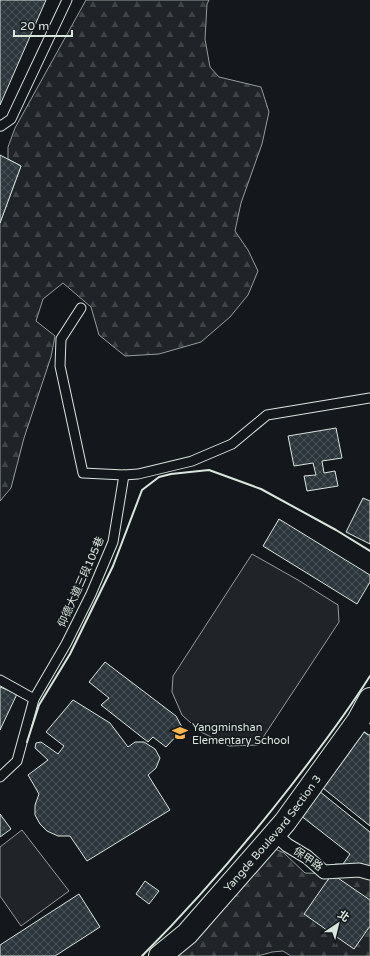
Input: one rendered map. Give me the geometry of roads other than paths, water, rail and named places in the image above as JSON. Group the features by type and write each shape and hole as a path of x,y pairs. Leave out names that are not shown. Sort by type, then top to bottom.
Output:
{"main road":[{"name":"Yangde Boulevard Section 3","path":"160,956 187,934 285,822 364,726 370,699"}],"street":[{"name":"保甲路","path":"274,834 287,845 307,857 324,872 358,870 370,873"}],"lane":[{"path":"0,126 11,119 67,0"},
{"path":"80,308 62,339 60,366 83,474 138,474 192,461 232,444 267,415 370,398"},
{"name":"仰德大道三段105巷","path":"0,777 17,761 34,699 66,644 91,594 113,542 124,475"},
{"path":"0,680 34,699"}],"place":[{"name":"Yangminshan Elementary School","path":"180,733"}]}
